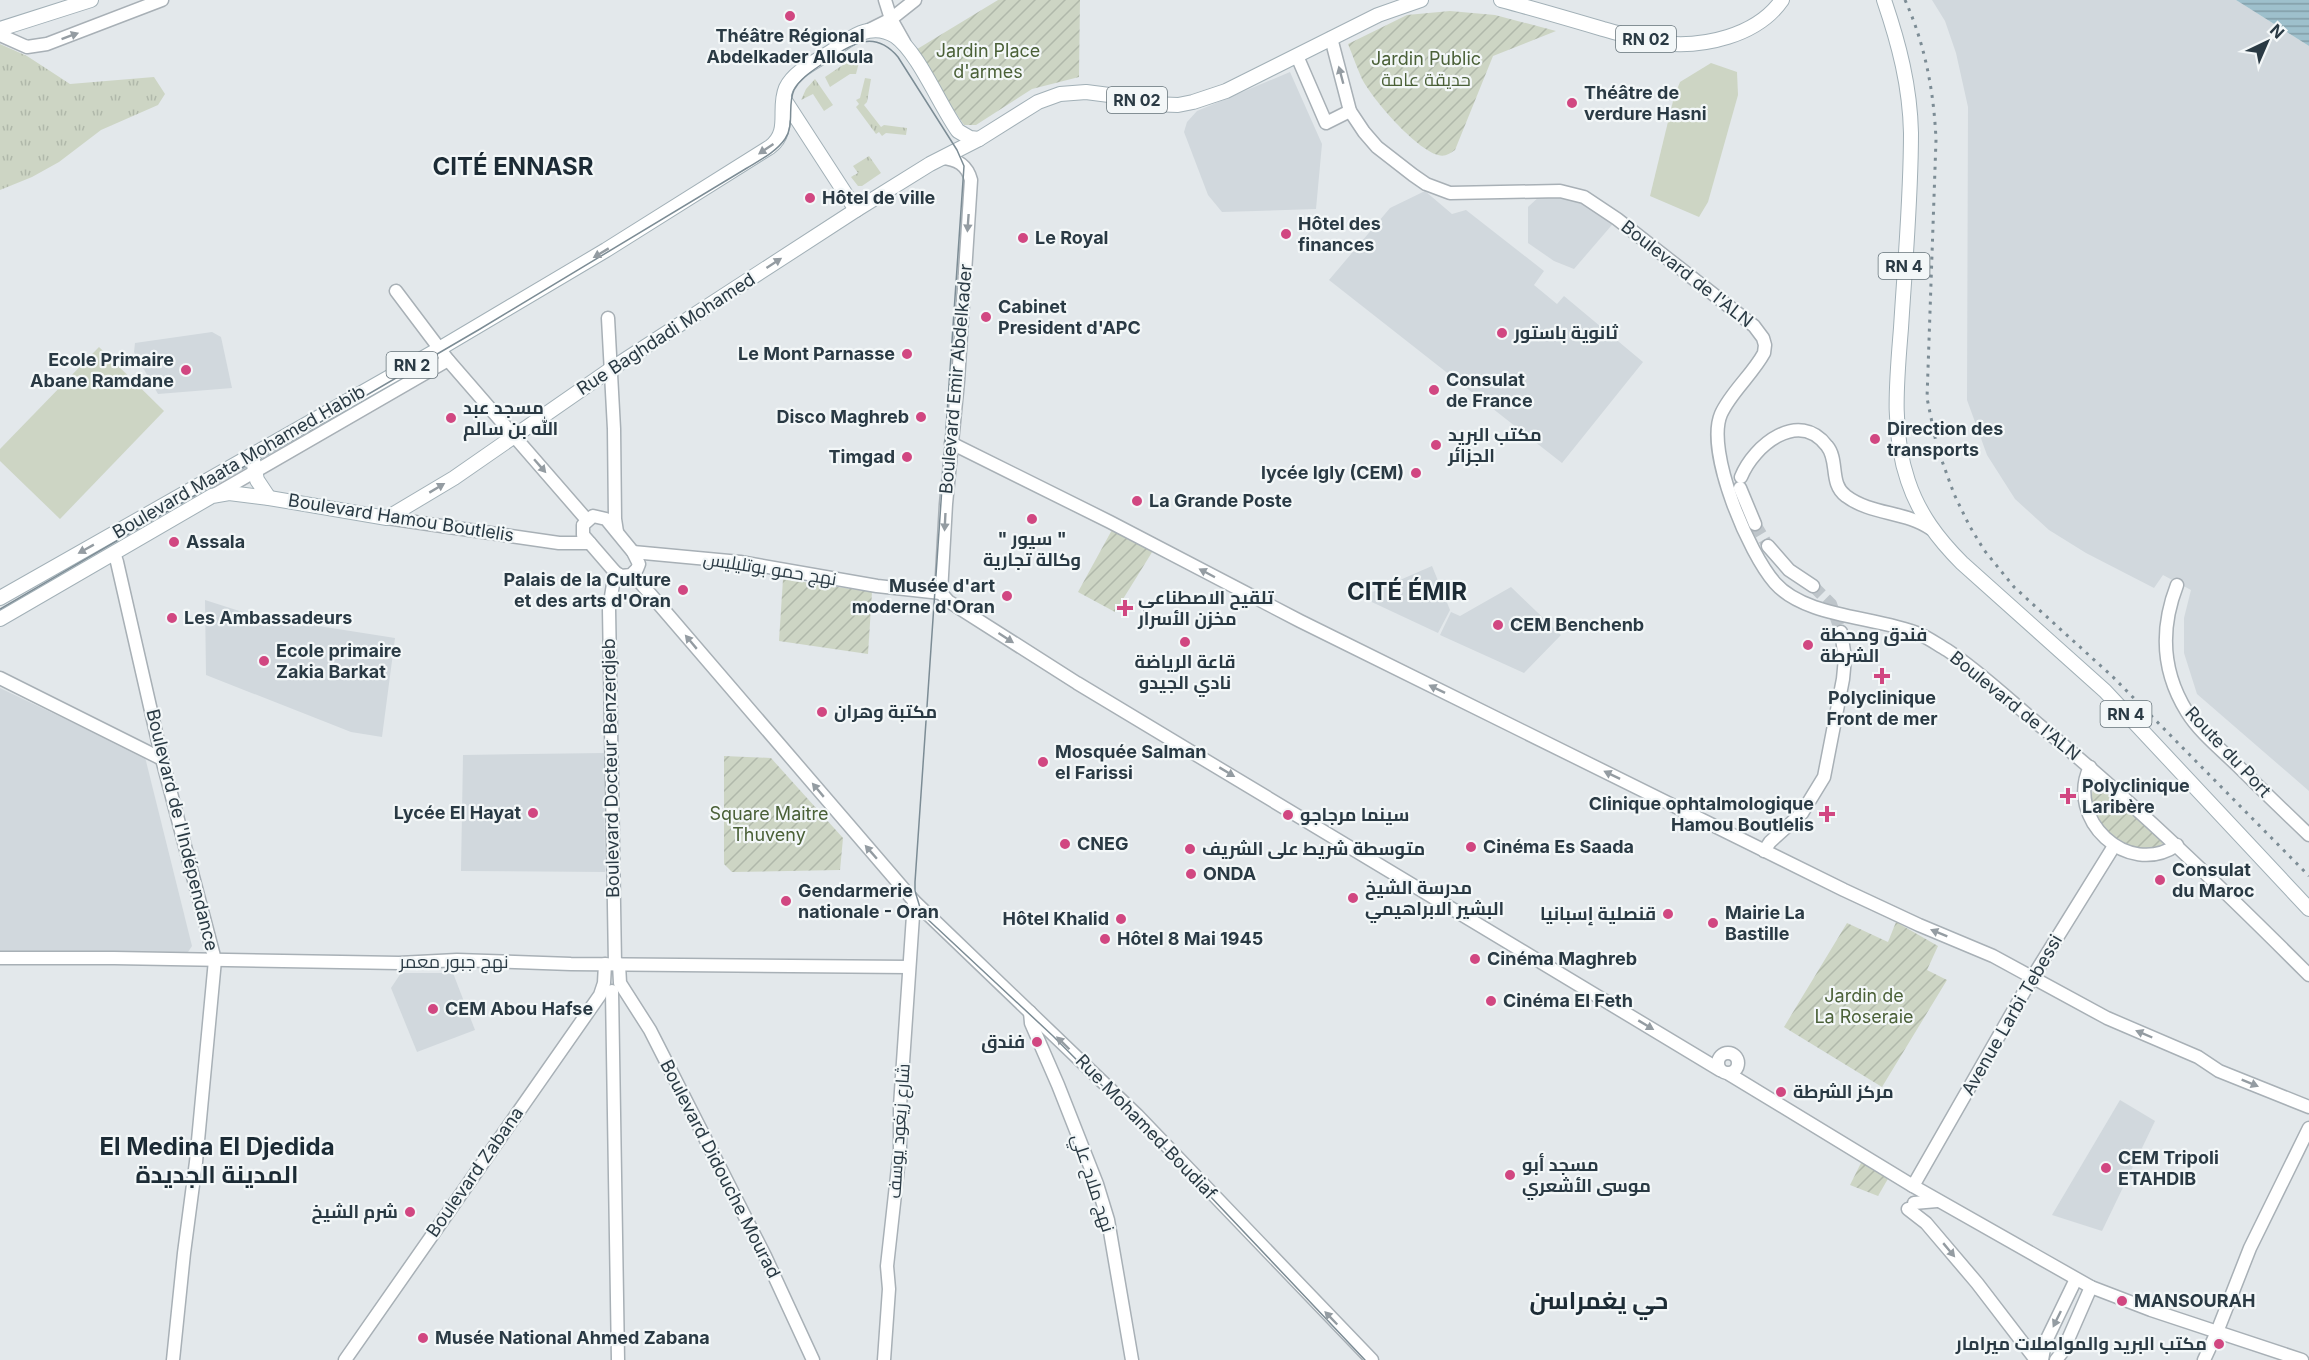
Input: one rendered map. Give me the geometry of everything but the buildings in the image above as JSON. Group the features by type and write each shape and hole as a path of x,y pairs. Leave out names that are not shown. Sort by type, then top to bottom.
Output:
{"main road":[{"path":"0,29 92,0"},
{"path":"0,35 27,47 47,44 162,0"},
{"path":"885,0 891,19 952,123 964,136 979,139"},
{"path":"856,210 783,98 788,85 801,71 838,46 891,19 915,0"},
{"name":"RN 02","path":"979,139 1028,108 1054,96 1072,93 1100,93 1151,104 1178,105 1226,91 1378,15 1421,0"},
{"name":"RN 02","path":"1501,0 1661,43 1689,43 1740,33 1761,22 1774,11 1782,0"},
{"name":"RN 4","path":"1884,0 1901,54 1910,110 1910,169 1897,413 1901,457 1914,497 1932,529 1945,546 1974,575 2105,691 2309,909"},
{"path":"867,31 879,30 890,33 909,50"},
{"name":"Boulevard de l'ALN","path":"1331,38 1350,111 1377,147 1413,175 1438,190 1450,193 1560,191 1584,197 1617,219 1754,326 1763,338 1764,353 1720,416 1716,431 1723,470 1744,532 1761,564 1776,584 1803,603 1920,634 1949,651 2090,767 2177,845 2309,975"},
{"path":"1297,56 1326,123 1350,111"},
{"name":"Boulevard Maata Mohamed Habib","path":"0,620 255,473 770,147 782,133 783,98"},
{"name":"Rue Baghdadi Mohamed","path":"387,518 454,478 611,369 856,210 942,158 979,139"},
{"name":"Boulevard Emir Abdelkader","path":"941,593 971,180 964,166 956,160 942,158"},
{"path":"396,291 444,355 587,520"},
{"path":"608,318 616,532"},
{"name":"Boulevard Maata Mohamed Habib","path":"0,598 252,455 444,355"},
{"path":"1755,524 1741,482 1753,455 1776,436 1792,432 1808,433 1822,440 1832,453 1836,482 1846,497 1888,514 1914,518 1932,529"},
{"path":"951,443 1300,621 1764,851 1919,925 1993,956 2107,1018 2198,1058 2219,1071 2309,1107"},
{"path":"252,455 260,487 268,498"},
{"name":"Boulevard Hamou Boutlelis","path":"212,496 229,493 559,543 590,543"},
{"path":"1901,515 1909,510 1914,497"},
{"path":"593,516 600,516 606,519 616,532 633,552 639,564 633,573 626,577 615,572 583,536 582,530 587,520 593,516"},
{"path":"1768,546 1789,570 1813,586"},
{"name":"نهج حمو بوتليليس","path":"633,552 740,562 877,586 941,593"},
{"name":"Boulevard de l'Indépendance","path":"114,553 162,759 214,960 196,1162 182,1264 173,1360"},
{"name":"Boulevard Docteur Benzerdjeb","path":"613,964 609,609 615,572"},
{"name":"Rue Mohamed Boudiaf","path":"633,573 914,901 1137,1115 1372,1360"},
{"name":"Route du Port","path":"2177,585 2166,620 2166,644 2169,669 2175,689 2188,714 2218,747 2309,836"},
{"path":"941,593 948,601 1077,683 1725,1072 1895,1176 1908,1189 1937,1201 2091,1287 2302,1360"},
{"path":"1764,851 1770,842 1802,813 1824,777 1843,679 1845,658 1841,632"},
{"path":"0,678 162,759"},
{"path":"2090,767 2084,779 2086,806 2102,835 2114,846 2131,854 2148,856 2165,853 2177,845"},
{"name":"Avenue Larbi Tebessi","path":"1908,1189 2032,978 2114,846"},
{"name":"شارع زيغود يوسف","path":"884,1360 889,1289 887,1266 900,1149 900,1106 914,901"},
{"name":"نهج جبور معمر","path":"0,958 375,963 457,960 909,967"},
{"path":"613,964 604,983 618,1360"},
{"name":"Boulevard Didouche Mourad","path":"613,964 620,983 650,1030 711,1148 813,1360"},
{"path":"606,993 628,996"},
{"name":"Boulevard Zabana","path":"345,1360 606,993"},
{"name":"نهج ملاح علي","path":"1030,1012 1031,1023 1097,1184 1108,1220 1132,1360"},
{"path":"2204,1360 2250,1248 2309,1128"},
{"path":"1937,1201 1911,1206 2036,1360"},
{"path":"2042,1360 2045,1343 2076,1279"},
{"path":"2056,1360 2063,1351 2091,1287"}],"shaded area":[{"path":"1932,0 2236,0 2309,46 2309,791 2197,694 2184,653 2184,618 2191,590 2163,575 2154,588 2086,553 2049,530 2015,499 1987,455 1967,400 1968,107 1956,53 1945,21"},
{"path":"1290,72 1322,144 1316,209 1222,212 1208,195 1184,132 1187,122 1197,111"},
{"name":"ثانوية باستور","path":"1425,191 1452,214 1466,210 1544,271 1534,285 1557,304 1564,296 1643,362 1562,463 1329,280 1390,208"},
{"path":"1560,191 1617,219 1574,269 1554,261 1528,243 1528,207 1541,195"},
{"name":"Ecole Primaire Abane Ramdane","path":"212,332 221,337 232,388 158,394 134,352 135,343"},
{"path":"1432,566 1450,610 1438,633 1361,597"},
{"name":"CEM Benchenb","path":"1511,587 1561,635 1524,673 1440,635 1451,612 1460,616"},
{"path":"205,600 255,616 395,638 382,737 351,732 206,675"},
{"path":"0,688 145,757 192,946 188,952 0,951"},
{"name":"Lycée El Hayat","path":"604,753 605,872 461,871 463,755"},
{"name":"CEM Abou Hafse","path":"401,973 453,973 475,1030 417,1052 391,988"},
{"name":"CEM Tripoli ETAHDIB","path":"2120,1100 2155,1121 2102,1231 2052,1215"}],"green space":[{"name":"Jardin Place d'armes","path":"998,0 1080,0 1079,77 1032,89 976,125 964,125 914,51"},
{"name":"Jardin Public حديقة عامة","path":"1450,11 1495,15 1556,31 1493,56 1455,150 1440,156 1418,144 1385,111 1362,79 1348,44 1407,15"},
{"path":"0,44 27,56 70,84 154,77 165,94 158,105 101,130 59,162 32,177 0,190"},
{"path":"856,56 860,58 856,74 850,74 830,87 825,77"},
{"path":"1711,63 1737,72 1738,95 1708,202 1699,217 1650,196 1674,97 1680,82"},
{"path":"865,78 871,79 867,102 864,105 881,127 884,125 907,128 906,135 886,133 882,136 879,132 876,134 856,107 859,104 856,100 860,98"},
{"path":"815,79 833,105 824,111 813,94 801,100 806,89"},
{"path":"869,156 881,173 862,186 858,186 851,177 858,173 853,166"},
{"path":"99,347 164,411 60,519 0,461 0,449"},
{"path":"1113,528 1154,549 1115,612 1078,592"},
{"path":"783,579 872,592 868,654 779,641"},
{"name":"Square Maitre Thuveny","path":"724,756 771,758 843,838 840,870 732,872 724,864"},
{"path":"2097,778 2167,841 2159,846 2141,850 2122,844 2105,831 2094,814 2092,805"},
{"name":"Jardin de La Roseraie","path":"1896,922 1938,946 1927,970 1947,980 1882,1087 1784,1027 1847,923 1888,942"},
{"path":"1862,1161 1889,1177 1878,1196 1850,1185"}],"water":[{"path":"2236,0 2309,0 2309,46"}],"tunnel":[{"path":"1755,524 1768,546"},
{"path":"1813,586 1831,604 1841,632"}],"tram line":[{"path":"0,609 480,329 762,159 785,139 790,128 792,96 797,85 804,78 853,45 871,41 880,43 898,57 957,150 964,166 915,882 915,891 922,914 1053,1036 1173,1157 1365,1360"}],"railway":[{"path":"1905,0 1923,51 1931,86 1935,122 1927,398 1937,447 1954,494 1984,550 2014,587 2113,677 2309,876"}],"place":[{"name":"Théâtre Régional Abdelkader Alloula","path":"790,16"},
{"name":"Théâtre de verdure Hasni","path":"1572,103"},
{"name":"Hôtel de ville","path":"810,198"},
{"name":"Hôtel des finances","path":"1286,234"},
{"name":"Le Royal","path":"1023,238"},
{"name":"Cabinet President d'APC","path":"986,317"},
{"name":"ثانوية باستور","path":"1502,333"},
{"name":"Le Mont Parnasse","path":"907,354"},
{"name":"Ecole Primaire Abane Ramdane","path":"186,370"},
{"name":"Consulat de France","path":"1434,390"},
{"name":"Disco Maghreb","path":"921,417"},
{"name":"مسجد عبد الله بن سالم","path":"451,418"},
{"name":"Direction des transports","path":"1875,439"},
{"name":"مكتب البريد الجزائر","path":"1436,445"},
{"name":"Timgad","path":"907,457"},
{"name":"lycée Igly (CEM)","path":"1416,473"},
{"name":"La Grande Poste","path":"1137,501"},
{"name":"\" سيور \" وكالة تجارية","path":"1032,519"},
{"name":"Assala","path":"174,542"},
{"name":"Palais de la Culture et des arts d'Oran","path":"683,590"},
{"name":"Musée d'art moderne d'Oran","path":"1007,596"},
{"name":"تلقيح الاصطناعي مخزن الأسرار","path":"1125,608"},
{"name":"Les Ambassadeurs","path":"172,618"},
{"name":"CEM Benchenb","path":"1498,625"},
{"name":"قاعة الرياضة نادي الجيدو","path":"1185,642"},
{"name":"فندق ومحطة الشرطة","path":"1808,645"},
{"name":"Ecole primaire Zakia Barkat","path":"264,661"},
{"name":"Polyclinique Front de mer","path":"1882,676"},
{"name":"مكتبة وهران","path":"822,712"},
{"name":"Mosquée Salman el Farissi","path":"1043,762"},
{"name":"Polyclinique Laribère","path":"2068,796"},
{"name":"Lycée El Hayat","path":"533,813"},
{"name":"Clinique ophtalmologique Hamou Boutlelis","path":"1827,814"},
{"name":"سينما مرجاجو","path":"1288,815"},
{"name":"CNEG","path":"1065,844"},
{"name":"Cinéma Es Saada","path":"1471,847"},
{"name":"متوسطة شريط على الشريف","path":"1190,849"},
{"name":"ONDA","path":"1191,874"},
{"name":"Consulat du Maroc","path":"2160,880"},
{"name":"مدرسة الشيخ البشير الابراهيمي","path":"1353,898"},
{"name":"Gendarmerie nationale - Oran","path":"786,901"},
{"name":"قنصلية إسبانيا","path":"1668,914"},
{"name":"Hôtel Khalid","path":"1121,919"},
{"name":"Mairie La Bastille","path":"1713,923"},
{"name":"Hôtel 8 Mai 1945","path":"1105,939"},
{"name":"Cinéma Maghreb","path":"1475,959"},
{"name":"Cinéma El Feth","path":"1491,1001"},
{"name":"CEM Abou Hafse","path":"433,1009"},
{"name":"فندق","path":"1037,1042"},
{"name":"مركز الشرطة","path":"1781,1092"},
{"name":"CEM Tripoli ETAHDIB","path":"2106,1168"},
{"name":"مسجد أبو موسى الأشعري","path":"1510,1175"},
{"name":"شرم الشيخ","path":"410,1212"},
{"name":"MANSOURAH","path":"2122,1301"},
{"name":"Musée National Ahmed Zabana","path":"423,1338"},
{"name":"مكتب البريد والمواصلات ميرامار","path":"2219,1344"}],"district":[{"name":"CITÉ ENNASR","path":"513,167"},
{"name":"CITÉ ÉMIR","path":"1407,592"},
{"name":"El Medina El Djedida المدينة الجديدة","path":"217,1161"},
{"name":"حي يغمراسن","path":"1599,1301"}]}
